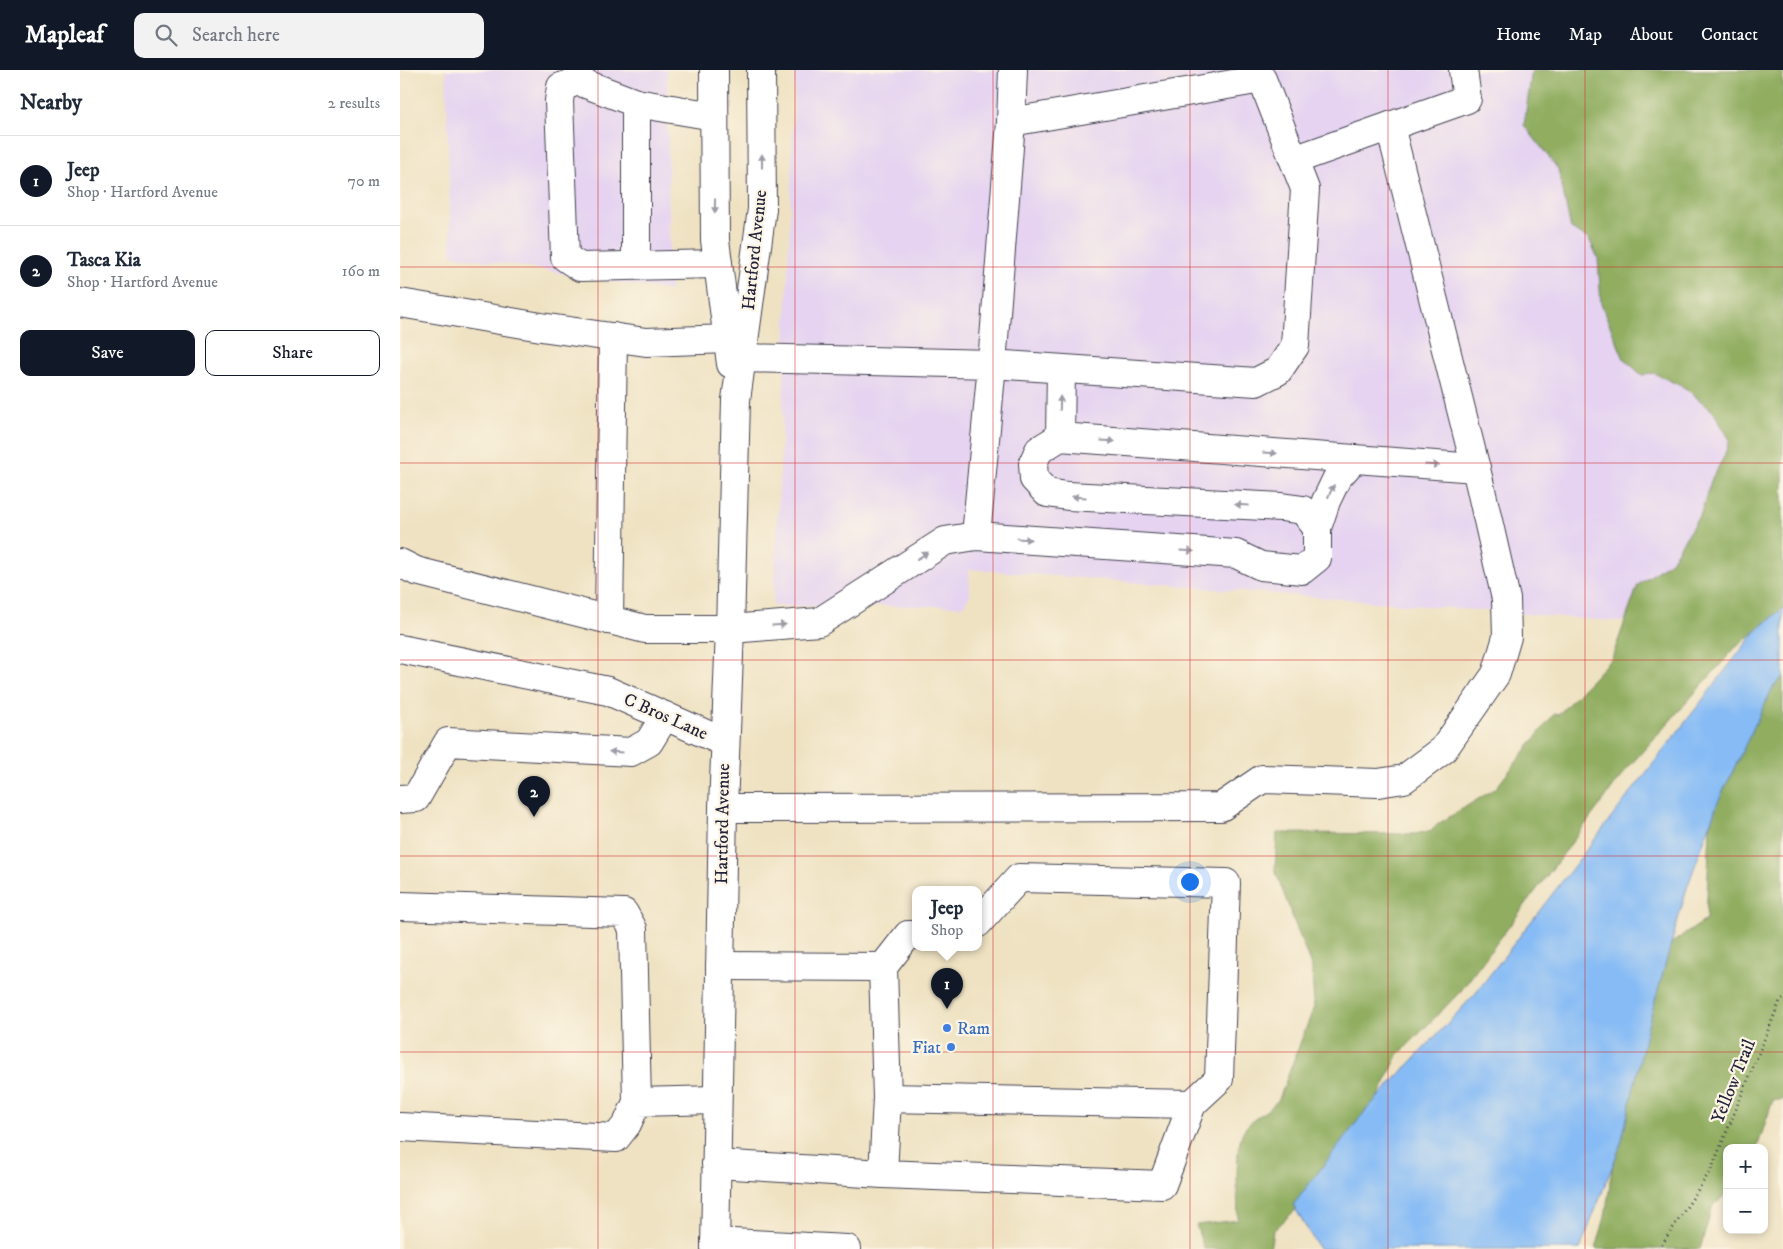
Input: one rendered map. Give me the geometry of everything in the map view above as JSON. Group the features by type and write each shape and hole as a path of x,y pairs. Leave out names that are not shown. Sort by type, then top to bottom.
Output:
{"main road":[{"name":"Hartford Avenue","path":"714,70 715,240 734,348 736,400 730,629 722,808 715,1246"},
{"name":"Hartford Avenue","path":"734,348 762,209 761,70"},
{"path":"976,536 992,364 1011,122 1013,70"},
{"path":"1294,160 1467,99 1463,70"},
{"path":"400,303 646,342 1256,382 1278,371 1295,346 1305,189 1262,79 1011,122"},
{"path":"714,116 636,103 578,81 561,87 559,101 565,257 580,267 718,264"},
{"path":"636,103 636,266"},
{"path":"722,808 1221,807 1262,779 1378,783 1404,779 1442,750 1496,674 1507,637 1506,599 1476,468 1390,126"},
{"path":"609,620 614,337"},
{"path":"1060,437 1061,369"},
{"path":"1317,528 1303,510 1281,507 1068,496 1048,493 1034,479 1033,463 1039,450 1060,437 1476,468"},
{"path":"400,563 416,572 645,629 730,629 819,622 946,541 976,536 1236,554 1261,566 1302,570 1316,558 1317,528 1326,501 1337,478 1354,459"},
{"name":"C Bros Lane","path":"400,649 608,691 724,742"},
{"path":"400,799 416,798 448,742 631,752 649,742 665,716"},
{"path":"716,1164 883,1174 1162,1185 1192,1104 1220,1079 1226,883 1020,878 982,919"},
{"path":"400,906 624,913 633,929 637,1102 627,1124 616,1138 400,1127"},
{"path":"883,1174 888,1098 883,967 908,935 912,935"},
{"path":"720,966 883,967"},
{"path":"888,1098 1192,1104"},
{"path":"637,1102 718,1100"},
{"path":"715,1246 848,1249"}],"path":[{"name":"Yellow Trail","path":"1659,1249 1711,1170 1780,1001 1783,999"}],"shaded area":[{"path":"446,70 667,70 670,291 451,255"},
{"path":"795,70 1532,70 1559,169 1571,229 1589,239 1598,258 1601,304 1654,373 1685,388 1713,411 1730,440 1723,459 1712,478 1701,513 1671,561 1638,585 1624,622 969,569 970,595 963,606 773,606 783,410"}],"green space":[{"path":"1532,70 1783,70 1783,609 1735,648 1626,770 1460,992 1398,1055 1360,1135 1320,1187 1273,1231 1270,1249 1204,1249 1196,1225 1238,1220 1238,1157 1242,1134 1250,1123 1279,1099 1314,1007 1312,969 1275,870 1277,833 1416,834 1432,830 1438,824 1496,788 1554,714 1558,715 1612,658 1638,585 1671,561 1701,513 1712,478 1723,459 1730,440 1713,411 1685,388 1654,373 1642,375 1624,359 1601,304 1598,258 1589,239 1571,229 1558,169 1524,125"},
{"path":"1783,675 1783,1100 1773,1100 1758,1144 1723,1144 1723,1198 1713,1205 1700,1249 1596,1249 1605,1217 1635,1014 1664,948 1706,920 1710,828 1727,744"}],"water":[{"path":"1783,608 1783,676 1772,689 1718,802 1687,888 1647,1029 1621,1144 1580,1249 1319,1249 1293,1205 1366,1110 1475,994 1755,632"}],"place":[{"name":"Tasca Kia","path":"534,817"},
{"name":"Jeep","path":"947,1009"},
{"name":"Ram","path":"947,1028"},
{"name":"Fiat","path":"951,1047"}]}
